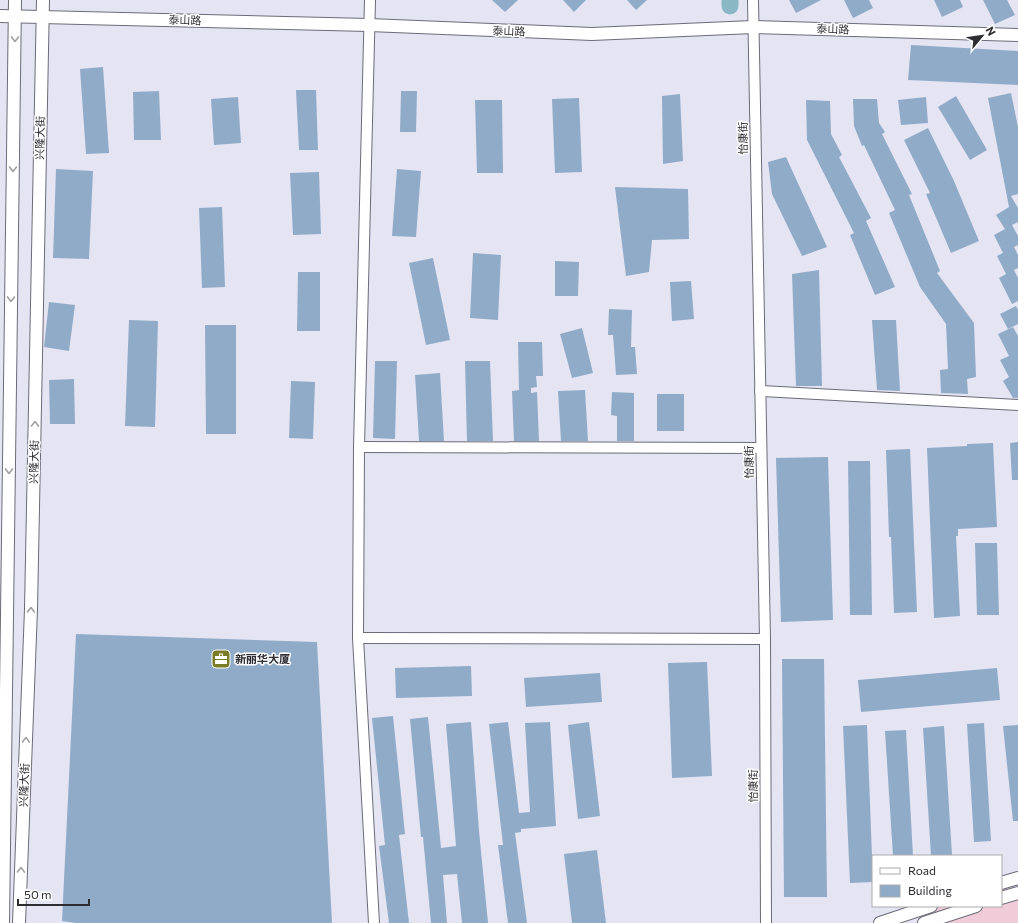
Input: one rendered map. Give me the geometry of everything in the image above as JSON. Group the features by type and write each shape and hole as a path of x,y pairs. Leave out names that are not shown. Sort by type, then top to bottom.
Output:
{"main road":[{"name":"兴隆大街","path":"3,923 15,0"},
{"name":"兴隆大街","path":"19,923 31,609 43,0"},
{"name":"泰山路","path":"0,16 43,16 592,34 753,27 1018,35"},
{"path":"1002,882 1018,878"},
{"path":"1002,898 1018,893"},
{"path":"880,923 928,907"},
{"path":"924,923 973,907"}],"street":[{"path":"370,0 359,447 358,638 374,923"},
{"name":"怡康街","path":"753,0 765,638 766,923"},
{"path":"760,391 1018,405"},
{"path":"359,447 761,448"},
{"path":"358,638 765,638"}],"shaded area":[{"path":"1002,887 1018,888 1018,923 916,923 940,907 1002,907"}],"building":[{"path":"492,0 518,0 505,12"},
{"path":"563,0 586,0 574,12"},
{"path":"627,0 647,0 636,10"},
{"path":"789,0 821,0 796,13"},
{"path":"844,0 869,0 873,8 853,18"},
{"path":"934,0 960,0 963,7 942,17"},
{"path":"983,0 1007,0 1015,15 995,24"},
{"path":"911,45 1018,51 1018,85 908,80"},
{"path":"103,67 109,153 86,154 80,69"},
{"path":"296,90 316,90 318,150 299,150"},
{"path":"159,91 161,140 134,140 133,92"},
{"path":"401,91 417,91 416,132 400,132"},
{"path":"1011,93 1018,127 1018,194 1011,196 1018,208 1018,222 1012,225 1018,236 1018,245 1014,247 1018,255 1018,268 1014,270 1018,278 1018,301 1012,304 999,278 1006,274 997,256 1003,253 994,235 1005,229 996,215 1009,207 988,98"},
{"path":"680,94 683,161 663,164 662,96"},
{"path":"956,96 987,150 970,160 938,107"},
{"path":"238,97 241,143 214,145 211,99"},
{"path":"926,97 928,123 901,125 898,100"},
{"path":"579,98 582,172 555,173 552,99"},
{"path":"853,99 877,99 879,123 885,132 882,134 912,194 909,195 940,271 937,273 974,323 976,377 967,379 968,394 941,393 940,370 948,369 946,324 920,287 889,213 895,210 864,145 862,146 854,126"},
{"path":"475,100 502,100 503,173 477,173"},
{"path":"806,100 830,101 831,134 842,155 839,157 871,218 866,221 895,287 875,295 850,235 854,233 807,140"},
{"path":"928,128 954,181 979,241 951,253 926,194 930,193 904,140"},
{"path":"786,157 827,247 802,256 772,194 768,162"},
{"path":"56,169 93,171 89,259 53,258"},
{"path":"397,169 421,171 416,237 392,236"},
{"path":"319,172 321,234 293,235 290,173"},
{"path":"615,187 688,189 689,239 652,240 649,272 626,276"},
{"path":"222,207 225,287 202,288 199,208"},
{"path":"473,253 501,255 498,320 470,318"},
{"path":"433,258 450,340 426,345 409,263"},
{"path":"555,261 579,262 578,296 555,296"},
{"path":"819,270 822,386 796,386 792,274"},
{"path":"298,272 320,272 320,331 297,331"},
{"path":"691,281 694,319 672,321 670,282"},
{"path":"49,302 75,305 69,351 44,347"},
{"path":"1016,306 1018,310 1018,324 1008,329 1000,314"},
{"path":"609,309 632,310 631,347 635,347 637,374 616,375 613,335 608,335"},
{"path":"129,320 158,321 155,427 125,426"},
{"path":"872,320 896,320 900,391 877,390"},
{"path":"205,325 236,325 236,434 206,434"},
{"path":"1013,327 1018,336 1018,398 1013,398 1003,381 1009,377 1000,360 1009,356 998,334"},
{"path":"582,328 593,373 572,378 560,334"},
{"path":"518,342 542,342 543,376 536,376 537,387 531,388 531,393 537,392 539,441 514,441 512,391 519,390"},
{"path":"375,361 397,361 395,439 373,438"},
{"path":"465,361 490,361 493,441 467,441"},
{"path":"440,373 444,441 419,441 415,375"},
{"path":"74,379 75,424 50,424 49,380"},
{"path":"291,381 315,382 313,439 289,438"},
{"path":"585,390 588,441 561,441 558,391"},
{"path":"612,392 634,393 634,441 617,441 617,416 611,415"},
{"path":"657,394 684,394 684,431 657,431"},
{"path":"1018,442 1018,480 1012,480 1010,443"},
{"path":"993,443 997,527 958,529 958,536 956,536 960,616 934,618 927,448"},
{"path":"910,449 917,612 894,613 891,537 889,537 886,450"},
{"path":"828,457 833,620 781,622 776,458"},
{"path":"848,461 870,461 872,615 850,615"},
{"path":"975,543 997,543 999,615 977,615"},
{"path":"76,634 317,642 332,923 76,923 62,921"},
{"path":"782,659 824,659 827,897 784,897"},
{"path":"707,662 712,776 672,778 668,663"},
{"path":"471,666 472,696 396,698 395,668"},
{"path":"997,668 1000,700 861,712 858,680"},
{"path":"600,673 602,702 526,707 524,678"},
{"path":"393,716 405,834 399,835 409,923 389,923 379,846 385,845 372,718"},
{"path":"428,717 441,848 456,846 446,724 471,722 479,831 488,923 462,923 457,874 443,875 447,923 431,923 410,719"},
{"path":"508,722 519,813 530,812 525,723 550,722 556,826 521,829 521,832 515,833 527,923 508,923 498,845 503,845 489,724"},
{"path":"589,722 600,816 578,819 568,725"},
{"path":"984,723 991,841 974,842 967,724"},
{"path":"867,725 872,882 850,883 843,726"},
{"path":"1018,725 1018,821 1013,821 1003,726"},
{"path":"944,726 952,855 931,855 923,728"},
{"path":"906,730 913,855 893,855 885,731"},
{"path":"597,850 606,923 572,923 564,854"}],"waterway":[{"path":"730,0 730,6"}],"place":[{"name":"新丽华大厦","path":"221,659"}]}
